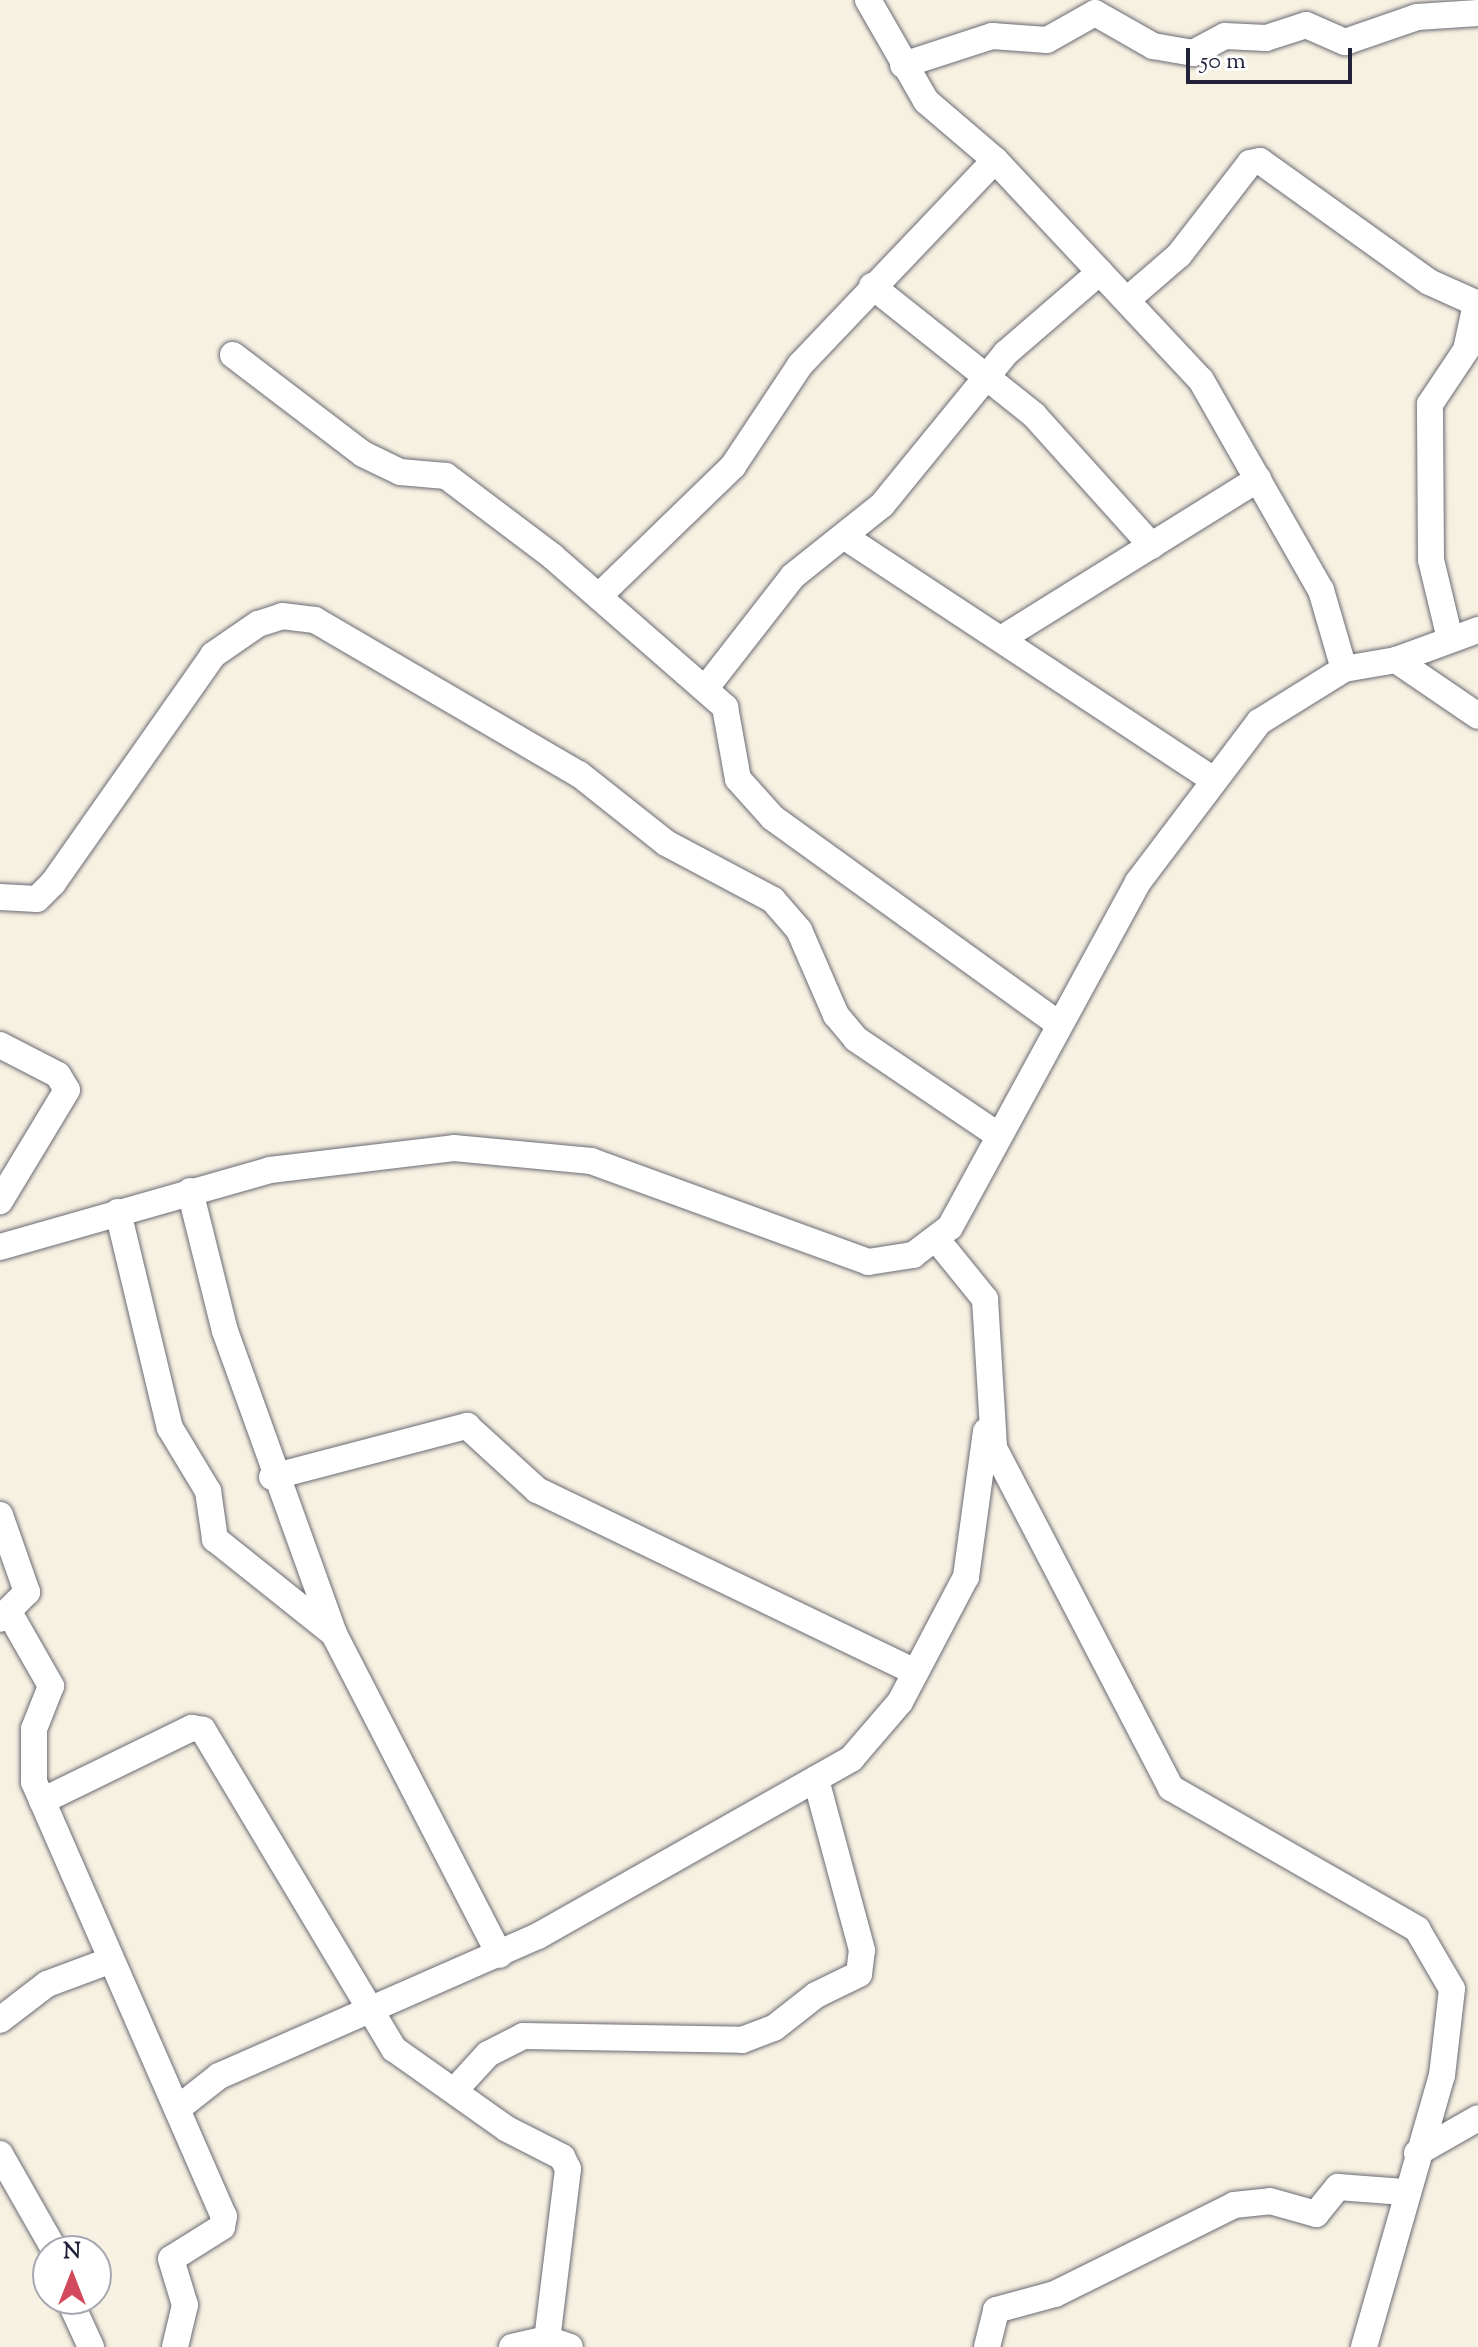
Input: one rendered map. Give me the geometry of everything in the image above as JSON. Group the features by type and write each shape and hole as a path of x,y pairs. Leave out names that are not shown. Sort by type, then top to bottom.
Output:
{"street":[{"path":"868,0 926,101 995,160 1201,380 1321,590 1344,669"},
{"path":"903,65 992,36 1047,40 1095,13 1153,46 1193,53 1225,36 1266,38 1306,25 1345,42 1417,17 1478,13"},
{"path":"599,596 733,466 786,382 872,286 995,160"},
{"path":"1128,299 1179,255 1250,163 1260,161 1429,282 1477,304 1466,350 1430,404 1431,560 1450,639"},
{"path":"705,689 793,576 845,537 910,476 985,377 1047,311 1100,272"},
{"path":"872,286 1034,415 1152,546"},
{"path":"233,355 385,468 446,476 465,488 599,596 705,689 731,720 732,764 747,793 1059,1024"},
{"path":"1001,639 1258,479"},
{"path":"845,537 1212,779"},
{"path":"0,897 37,899 53,883 213,655 258,624 282,616 315,620 579,774 666,843 773,900 799,930 836,1015 856,1039 999,1136"},
{"path":"0,1247 190,1191 371,1155 525,1152 591,1161 677,1188 868,1262 913,1255 938,1241 1138,882 1212,779 1276,707 1344,669 1396,660 1478,630"},
{"path":"1396,660 1478,716"},
{"path":"0,1045 58,1075 67,1090 0,1201"},
{"path":"190,1191 272,1477 334,1634 500,1955"},
{"path":"118,1212 170,1428 208,1491 215,1539 334,1634"},
{"path":"181,2106 219,2076 369,2015 500,1955 816,1779 876,1734 916,1672 975,1545 988,1416 985,1299 938,1241"},
{"path":"988,1416 1025,1511 1171,1788 1393,1912 1417,1929 1436,1955 1452,1989 1454,2018 1364,2347"},
{"path":"272,1477 467,1426 505,1468 537,1490 916,1672"},
{"path":"0,1515 26,1576 27,1592 5,1617 51,1686 31,1751 42,1801 109,1961 181,2106 224,2221 171,2259 185,2305 175,2347"},
{"path":"42,1801 192,1728 203,1730 369,2015 406,2063 455,2090 507,2129 552,2149 568,2169 558,2343 512,2347"},
{"path":"455,2090 488,2054 523,2036 742,2040 774,2028 816,1995 859,1974 862,1950 816,1779"},
{"path":"0,2020 47,1984 109,1961"},
{"path":"1417,2153 1478,2118"},
{"path":"0,2154 46,2235"},
{"path":"987,2347 996,2310 1055,2294 1234,2205 1270,2201 1316,2214 1338,2187 1404,2192"},
{"path":"76,2315 91,2347"}]}
